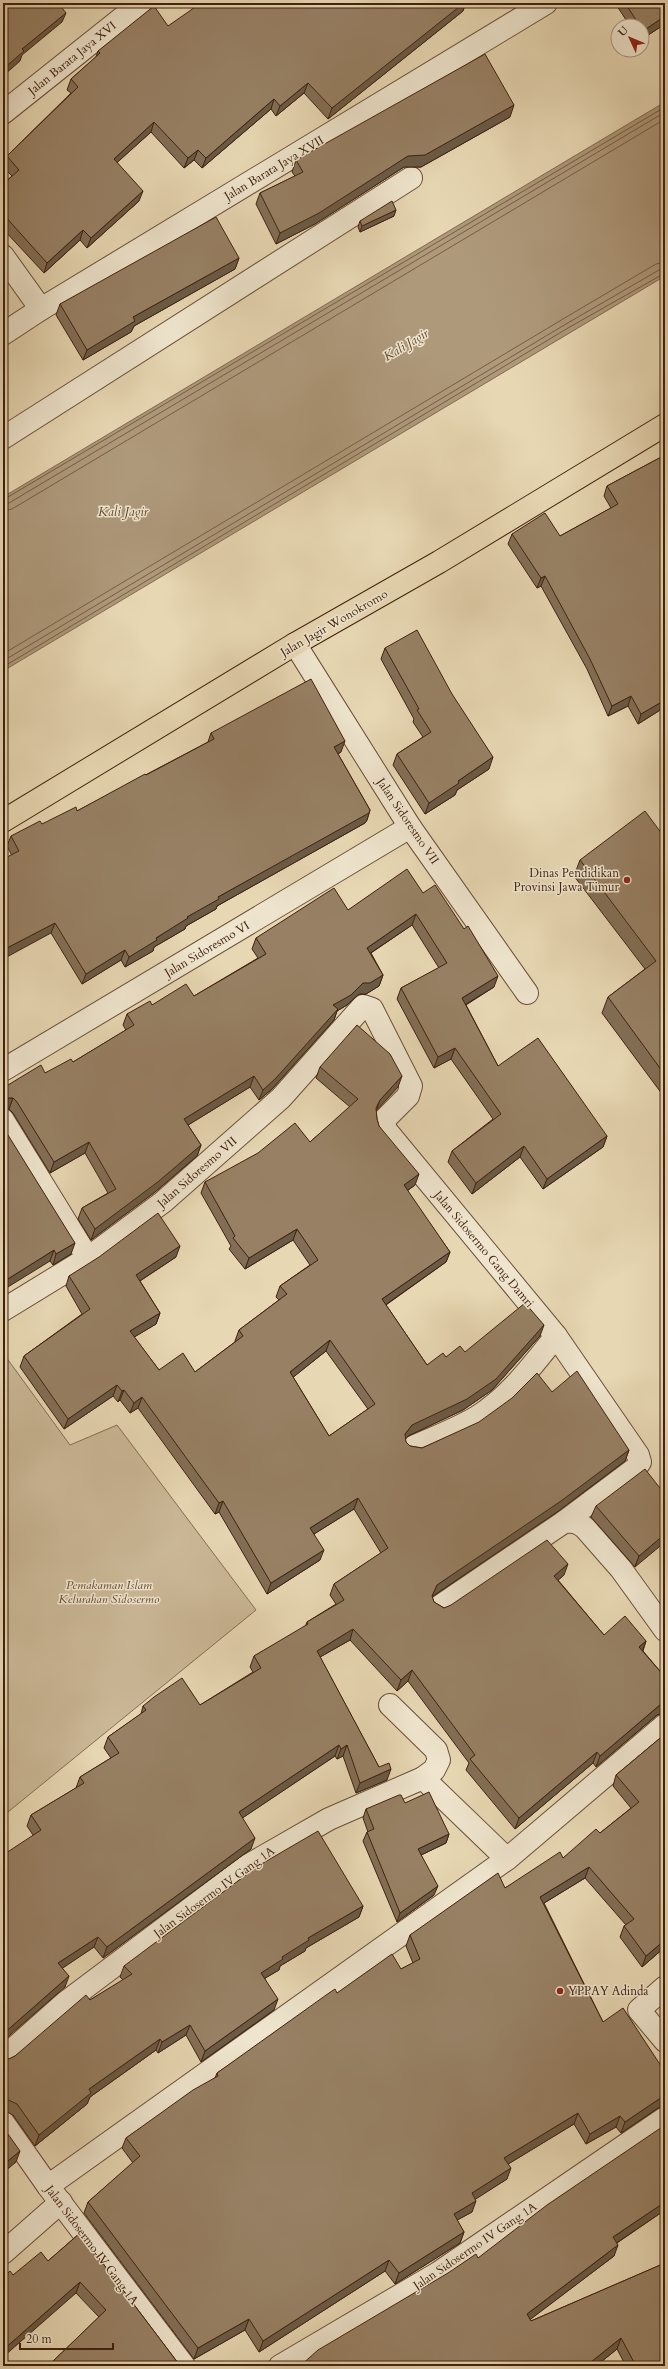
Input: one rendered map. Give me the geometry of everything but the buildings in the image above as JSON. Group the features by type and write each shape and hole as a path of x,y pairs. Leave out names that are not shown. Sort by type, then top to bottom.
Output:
{"main road":[{"name":"Jalan Jagir Wonokromo","path":"3,821 295,644 439,562 665,425"}],"street":[{"name":"Jalan Barata Jaya XVI","path":"3,113 141,3"},
{"name":"Jalan Barata Jaya XVII","path":"3,334 41,309 546,3"},
{"path":"3,438 411,178"},
{"path":"3,256 41,309"},
{"name":"Jalan Sidoresmo VII","path":"295,644 410,826 527,993"},
{"name":"Jalan Sidoresmo VI","path":"3,1070 410,826"},
{"name":"Jalan Sidoresmo VII","path":"3,1310 88,1258 163,1202 280,1098 363,1006 367,1006"},
{"name":"Jalan Sidosermo Gang Damri","path":"367,1006 372,1009 411,1086 408,1096 385,1119 385,1129 556,1336 638,1455 640,1462 636,1468 564,1522"},
{"path":"3,1120 88,1258"},
{"path":"413,1447 458,1427 491,1407 525,1376 556,1336"},
{"path":"440,1606 564,1522 579,1523 621,1569 665,1630"},
{"name":"Jalan Sidosermo IV Gang 1A","path":"3,2058 66,2002 247,1866 329,1819 423,1778 438,1764 436,1750 390,1705"},
{"path":"3,2253 54,2194 507,1859 665,1725"},
{"path":"423,1778 507,1859"},
{"path":"665,1987 639,2010 665,2040"},
{"name":"Jalan Sidosermo IV Gang 1A","path":"280,2366 438,2273 665,2118"},
{"name":"Jalan Sidosermo IV Gang 1A","path":"3,2122 54,2194 184,2366"}],"green space":[{"name":"Pemakaman Islam Kelurahan Sidosermo","path":"3,1353 70,1445 117,1425 256,1610 3,1816"}],"water":[{"name":"Kali Jagir","path":"665,102 665,276 3,671 3,497"}],"place":[{"name":"Dinas Pendidikan Provinsi Jawa Timur","path":"627,880"},
{"name":"YPPAY Adinda","path":"560,1991"}]}
